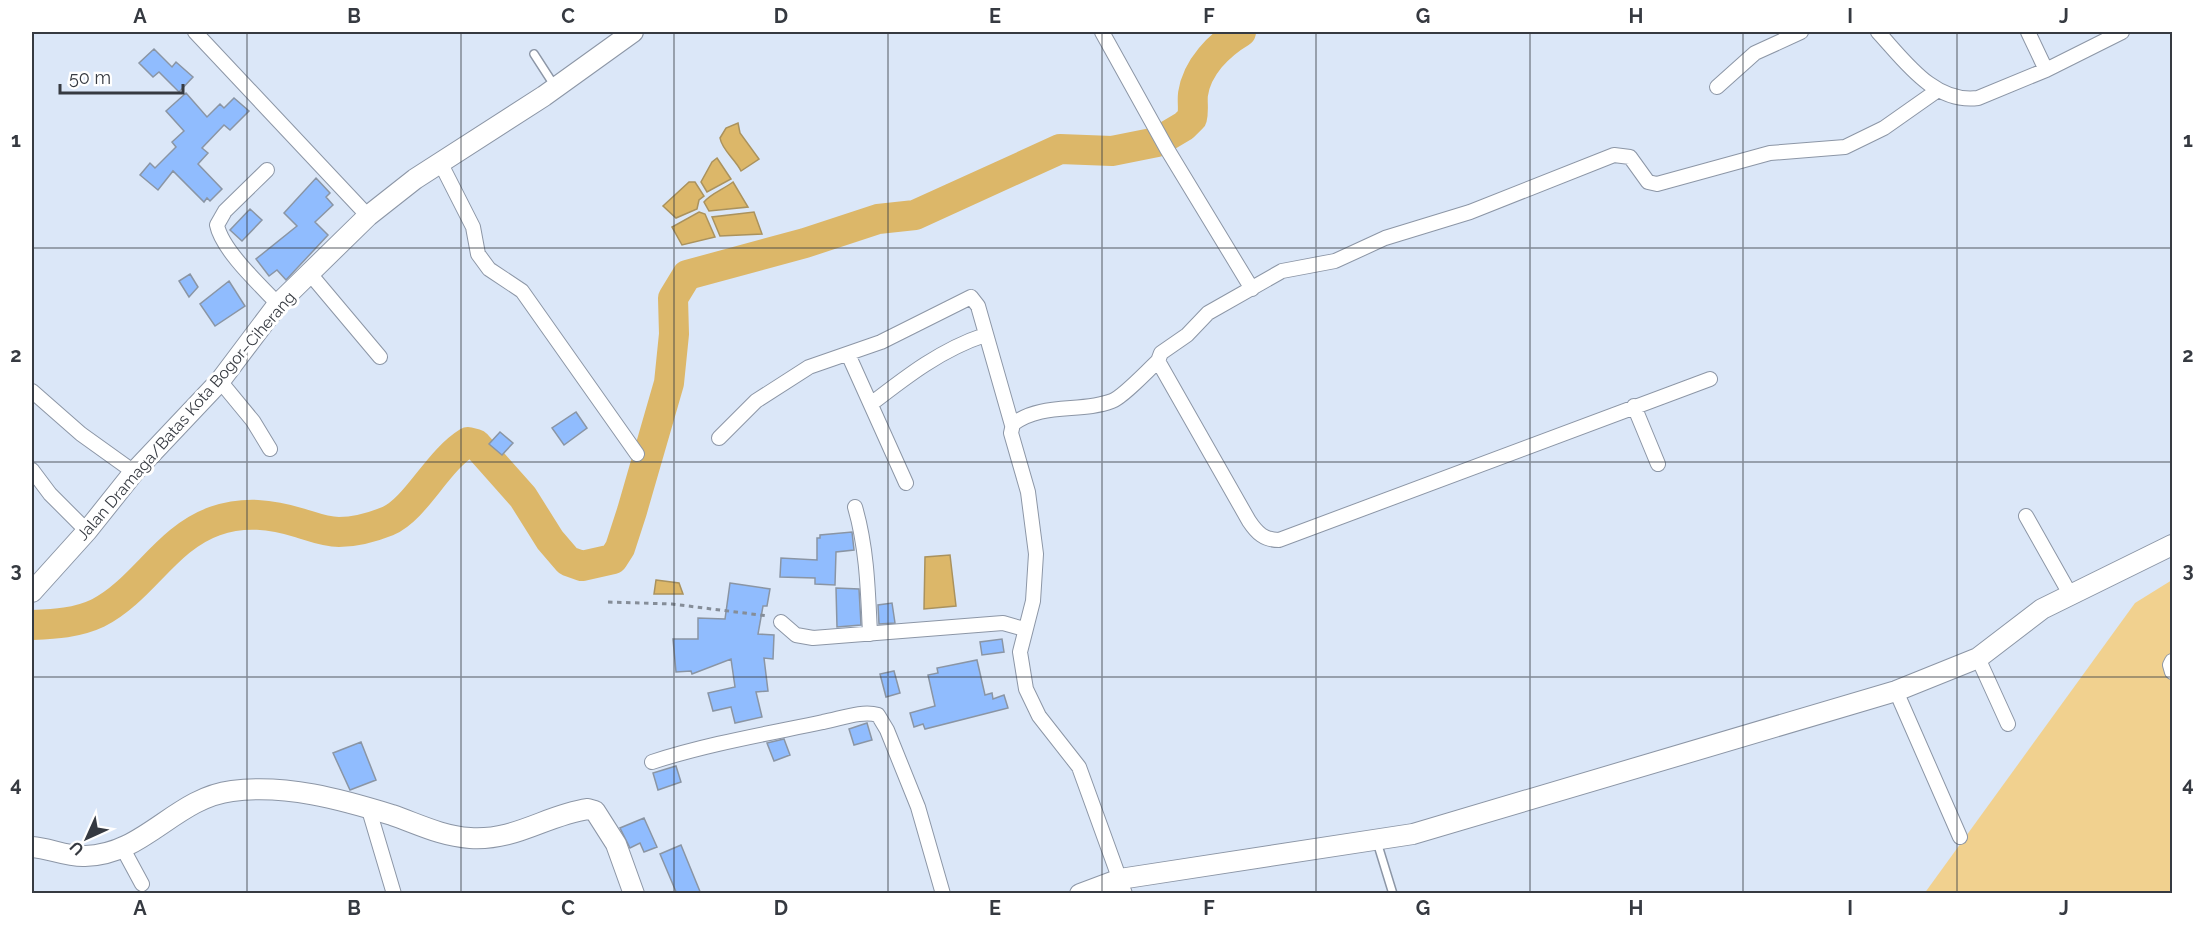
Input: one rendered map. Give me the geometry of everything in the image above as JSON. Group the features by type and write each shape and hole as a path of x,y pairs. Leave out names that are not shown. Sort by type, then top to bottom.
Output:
{"street":[{"path":"195,32 368,216"},
{"name":"Jalan Dramaga/Batas Kota Bogor–Ciherang","path":"32,592 87,531 134,472 220,381 278,304 368,216 440,162 556,87 633,32"},
{"path":"1102,32 1167,149 1252,289"},
{"path":"1717,87 1755,53 1801,32"},
{"path":"1878,32 1938,90 1960,99 1978,98 2046,70 2122,32"},
{"path":"2028,32 2046,70"},
{"path":"1012,425 1042,411 1112,401 1158,361 1161,353 1187,335 1208,313 1282,271 1335,261 1385,238 1470,212 1614,155 1630,157 1648,182 1657,184 1732,162 1781,151 1845,147 1884,128 1938,90"},
{"path":"440,162 473,227 478,254 489,269 522,291 637,454"},
{"path":"267,170 225,211 217,225 218,233 236,257 278,304"},
{"path":"310,275 380,357"},
{"path":"719,438 756,401 799,372 900,334 971,297 978,306 1012,425 1012,437 1028,492 1036,554 1033,601 1024,629 1020,652 1022,670 1032,705 1079,767 1123,886"},
{"path":"871,404 925,363 967,341 986,335"},
{"path":"848,354 906,483"},
{"path":"1158,361 1255,531 1270,540 1279,540 1634,406 1710,380"},
{"path":"220,381 253,421 270,449"},
{"path":"32,391 81,434 134,472"},
{"path":"1634,406 1658,464"},
{"path":"32,470 50,494 87,531"},
{"path":"855,507 862,530 870,634"},
{"path":"2026,516 2070,594"},
{"path":"1080,894 1413,834 1896,691 1978,658 2030,617 2070,594 2172,546"},
{"path":"781,622 796,635 813,638 1003,623 1024,629"},
{"path":"1978,658 2008,724"},
{"path":"2172,661 2172,672"},
{"path":"1896,691 1960,837"},
{"path":"652,762 685,751 754,736 858,715 878,715 887,730 918,807 943,894"},
{"path":"32,847 86,856 122,847 142,840 189,806 214,794 233,790 275,788 336,800 391,815 432,831 486,838 514,834 577,811 595,811 616,844 634,894"},
{"path":"369,810 394,894"},
{"path":"122,847 142,884"}],"lane":[{"path":"534,54 556,87"},
{"path":"1376,840 1393,894"}],"path":[{"path":"608,602 682,604 771,616 781,622"}],"shaded area":[{"path":"738,123 740,133 759,159 741,171 723,147 720,138 726,128"},
{"path":"717,158 731,179 707,192 701,182 712,162"},
{"path":"689,182 695,182 704,196 699,200 697,209 676,218 663,206"},
{"path":"733,182 748,207 709,211 704,202"},
{"path":"699,212 705,214 715,237 682,245 672,227"},
{"path":"754,212 762,234 720,236 712,217"},
{"path":"950,555 956,606 924,609 925,557"},
{"path":"656,580 679,583 683,594 654,594"},
{"path":"2172,580 2172,893 1924,894 2135,603"}],"building":[{"path":"154,49 172,67 176,62 193,77 179,92 159,72 153,77 139,63"},
{"path":"186,93 207,117 220,104 224,108 234,98 249,111 230,130 224,125 202,148 208,153 198,164 222,189 210,201 207,198 204,202 173,171 158,190 140,175 150,163 155,168 176,147 172,142 184,131 166,111"},
{"path":"316,178 330,193 326,197 333,205 315,222 328,235 286,280 277,270 269,276 256,259 297,226 284,213"},
{"path":"250,209 262,220 242,241 230,230"},
{"path":"190,274 198,287 189,297 179,281"},
{"path":"229,281 245,306 215,326 200,304"},
{"path":"576,412 587,428 564,445 552,428"},
{"path":"500,432 513,443 502,455 489,444"},
{"path":"852,532 854,550 836,552 835,585 815,584 815,578 780,577 781,558 817,560 817,538 820,538 820,535"},
{"path":"730,583 770,589 767,606 763,606 758,634 774,635 773,659 764,658 768,691 756,692 762,717 735,723 731,707 713,711 708,693 735,687 731,659 692,674 691,671 676,672 673,639 698,639 698,618 725,619"},
{"path":"836,588 859,589 861,625 837,627"},
{"path":"892,603 895,623 879,624 878,605"},
{"path":"1002,639 1004,652 982,655 980,642"},
{"path":"977,660 985,695 992,693 993,699 1004,695 1008,708 925,729 923,724 914,727 910,713 935,706 928,675 938,673 937,668"},
{"path":"894,671 900,693 886,697 880,674"},
{"path":"867,723 872,740 854,745 849,729"},
{"path":"784,739 790,755 774,761 767,743"},
{"path":"361,742 376,780 350,790 333,753"},
{"path":"676,766 681,782 658,790 653,773"},
{"path":"644,818 657,847 644,852 640,843 630,848 620,828"},
{"path":"681,845 701,894 677,894 660,854"}],"waterway":[{"path":"32,625 74,621 98,613 128,591 182,539 215,521 236,516 268,516 339,532 364,529 388,521 408,506 446,461 468,442 476,444 523,497 550,540 568,561 582,566 613,559 620,548 632,511 669,383 674,334 673,298 687,275 805,243 878,219 915,215 1060,149 1112,151 1157,142 1184,126 1192,118 1195,84 1204,66 1217,50 1241,32"}]}
